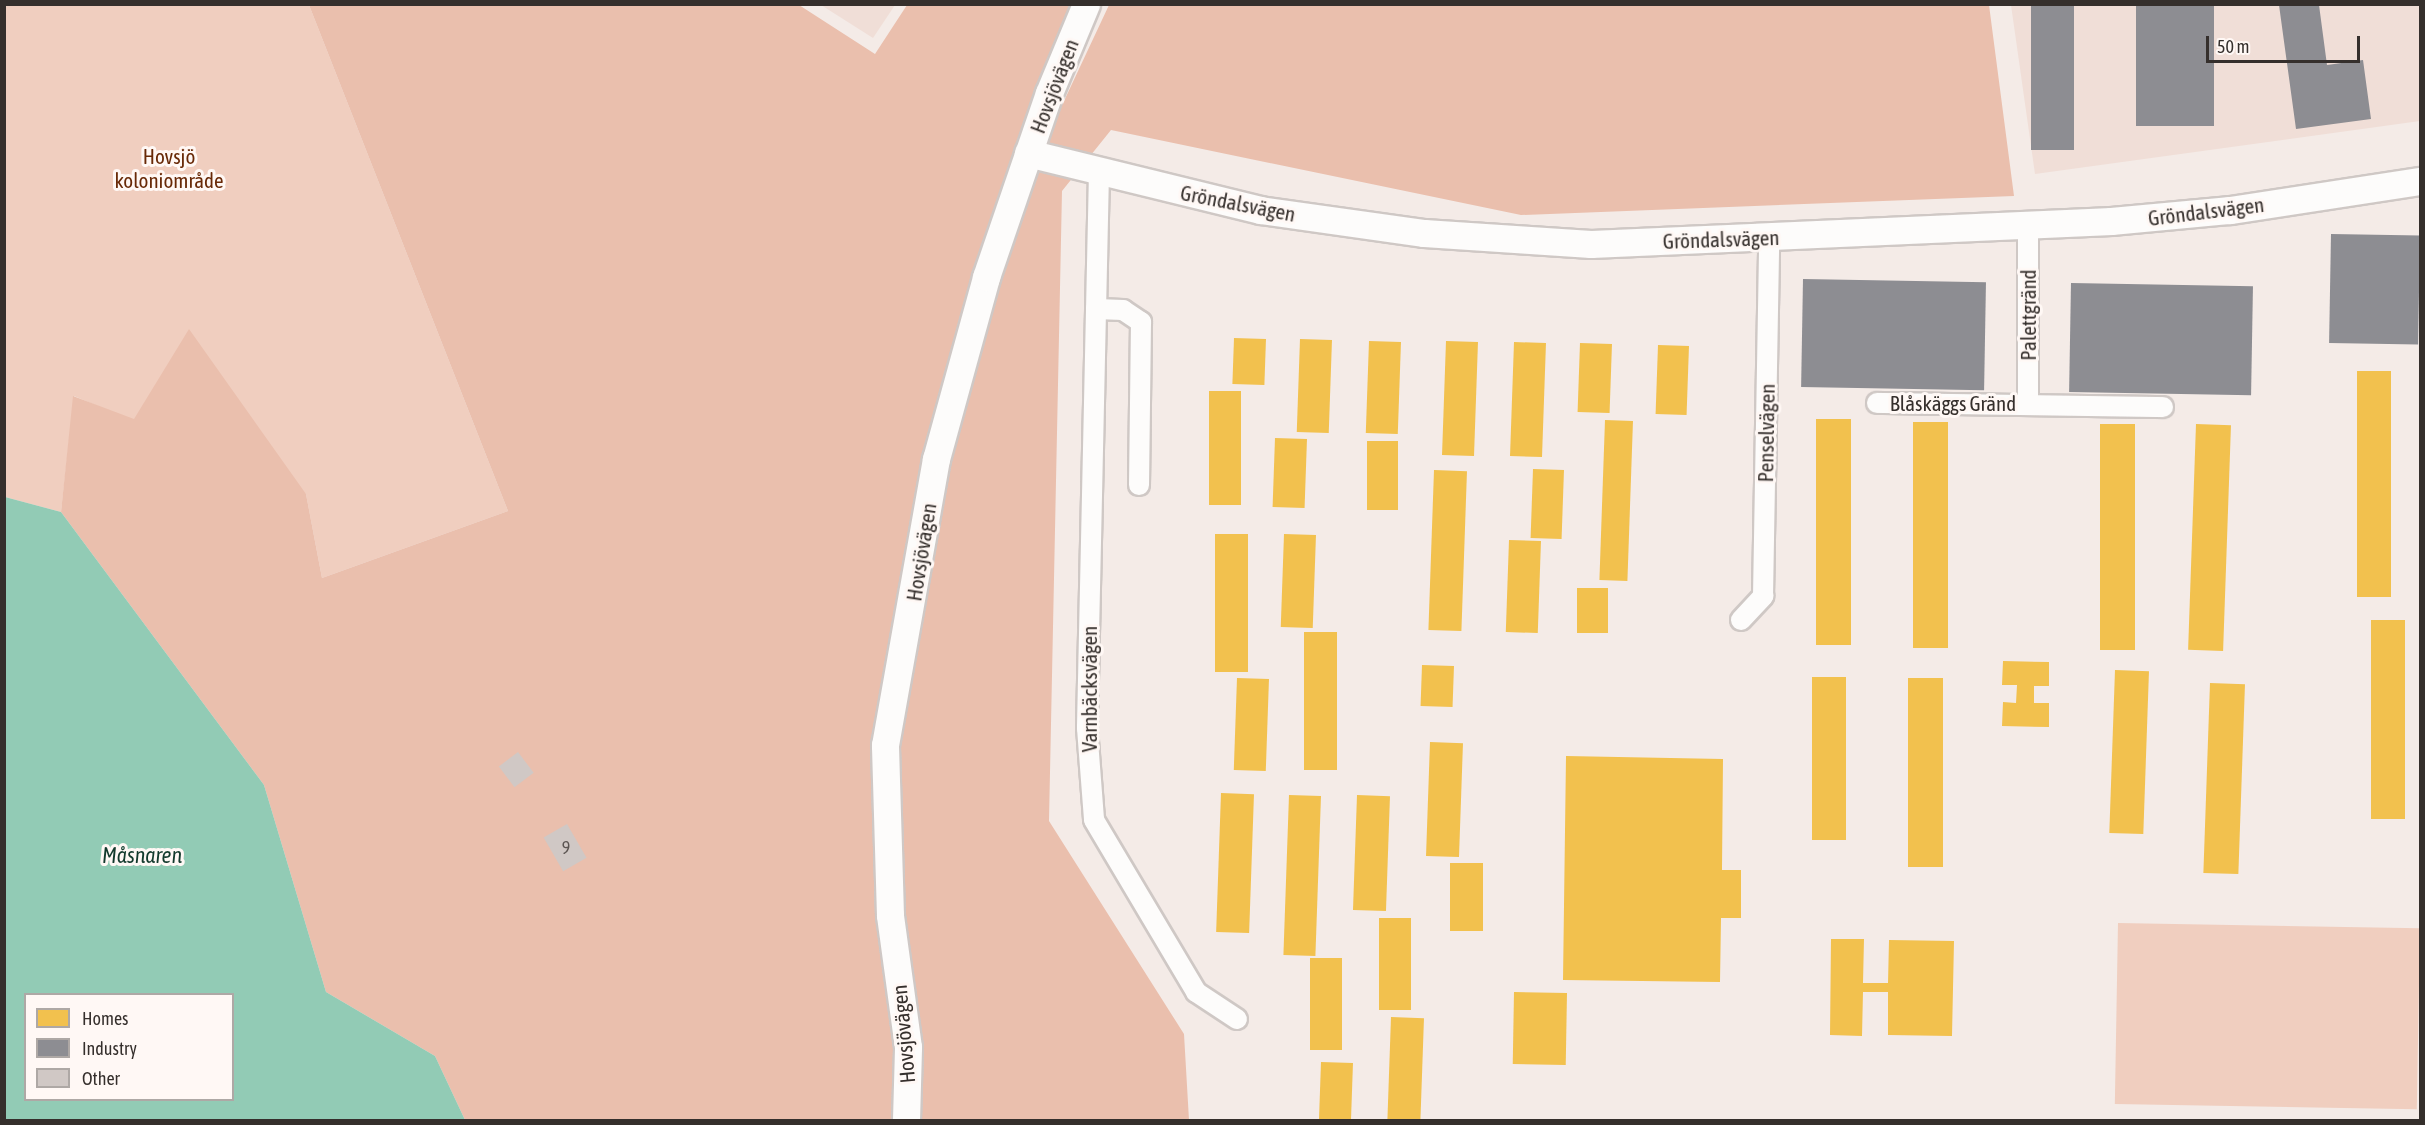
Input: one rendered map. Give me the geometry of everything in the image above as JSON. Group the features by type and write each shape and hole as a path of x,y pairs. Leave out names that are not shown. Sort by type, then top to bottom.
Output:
{"street":[{"name":"Hovsjövägen","path":"906,1120 908,1047 890,915 885,745 936,459 986,277 1028,153 1086,4"},
{"name":"Gröndalsvägen","path":"1028,153 1260,210 1436,234 1591,244 2028,226 2230,210 2421,181"},
{"name":"Varnbäcksvägen","path":"1098,172 1087,728 1094,820 1196,992 1237,1019"},
{"name":"Palettgränd","path":"2028,226 2028,404"},
{"name":"Penselvägen","path":"1741,620 1763,596 1769,238"},
{"path":"1096,309 1123,310 1141,322 1139,485"},
{"name":"Blåskäggs Gränd","path":"1877,403 2163,407"}],"shaded area":[{"path":"309,5 799,5 875,54 907,5 1074,5 1032,109 881,726 903,1050 896,1120 465,1120 435,1056 326,992 264,785 61,512 73,396 134,419 189,329 306,494 322,578 508,511"},
{"path":"821,5 895,5 873,38"},
{"path":"1109,5 1989,5 2014,196 1521,215 1111,130 1062,191 1049,821 1184,1034 1189,1120 909,1120 892,734 947,460 997,278 1056,118"},
{"path":"2011,5 2420,5 2420,121 2035,174"}],"green space":[{"name":"Hovsjö koloniområde","path":"4,5 309,5 508,511 322,578 306,494 74,396 61,512 5,497"},
{"path":"2118,923 2420,928 2417,1109 2115,1104"}],"water":[{"name":"Måsnaren","path":"5,497 61,512 264,785 326,992 435,1056 465,1120 5,1120"}],"building: Homes":[{"path":"1234,338 1266,339 1264,385 1232,384"},
{"path":"1300,339 1332,340 1329,433 1297,432"},
{"path":"1369,341 1401,342 1398,434 1366,433"},
{"path":"1446,341 1478,342 1474,456 1442,455"},
{"path":"1514,342 1546,343 1542,457 1510,456"},
{"path":"1580,343 1612,344 1610,413 1578,412"},
{"path":"1658,345 1689,346 1687,415 1656,414"},
{"path":"2357,371 2391,371 2391,597 2357,597"},
{"path":"1209,391 1241,391 1241,505 1209,505"},
{"path":"1816,419 1851,419 1851,645 1816,645"},
{"path":"1605,420 1633,421 1627,581 1599,580"},
{"path":"1913,422 1948,422 1948,648 1913,648"},
{"path":"2100,424 2135,424 2135,650 2100,650"},
{"path":"2196,424 2231,425 2223,651 2188,650"},
{"path":"1275,438 1307,439 1305,508 1273,507"},
{"path":"1367,441 1398,441 1398,510 1367,510"},
{"path":"1533,469 1564,470 1562,539 1531,538"},
{"path":"1434,470 1467,471 1461,631 1428,630"},
{"path":"1215,534 1248,534 1248,672 1215,672"},
{"path":"1284,534 1316,535 1313,628 1281,627"},
{"path":"1509,540 1541,541 1538,633 1506,632"},
{"path":"1577,588 1608,588 1608,633 1577,633"},
{"path":"2371,620 2405,620 2405,819 2371,819"},
{"path":"1304,632 1337,632 1337,770 1304,770"},
{"path":"2003,661 2049,662 2049,686 2034,686 2034,703 2049,703 2049,727 2002,726 2003,702 2016,703 2017,685 2002,685"},
{"path":"1422,665 1454,666 1453,707 1421,706"},
{"path":"2115,670 2149,671 2143,834 2109,833"},
{"path":"1812,677 1846,677 1846,840 1812,840"},
{"path":"1237,678 1269,679 1266,771 1234,770"},
{"path":"1908,678 1943,678 1943,867 1908,867"},
{"path":"2210,683 2245,684 2238,874 2203,873"},
{"path":"1430,742 1463,743 1459,857 1426,856"},
{"path":"1566,756 1723,759 1722,870 1741,870 1741,918 1721,918 1720,982 1563,980"},
{"path":"1221,793 1254,794 1249,933 1216,932"},
{"path":"1289,795 1321,796 1315,956 1283,955"},
{"path":"1357,795 1390,796 1386,911 1353,910"},
{"path":"1450,863 1483,863 1483,931 1450,931"},
{"path":"1379,918 1411,918 1411,1010 1379,1010"},
{"path":"1831,939 1864,939 1863,983 1888,983 1889,940 1954,941 1952,1036 1888,1035 1888,992 1863,992 1862,1036 1830,1035"},
{"path":"1310,958 1342,958 1342,1050 1310,1050"},
{"path":"1514,992 1567,993 1566,1065 1513,1064"},
{"path":"1391,1017 1424,1018 1420,1120 1387,1120"},
{"path":"1321,1062 1353,1063 1351,1120 1319,1120"}],"building: Industry":[{"path":"2031,4 2074,4 2074,150 2031,150"},
{"path":"2136,4 2214,4 2214,126 2136,126"},
{"path":"2279,5 2319,5 2327,65 2363,60 2371,119 2296,129"},
{"path":"2331,234 2420,236 2418,345 2329,343"},
{"path":"1803,279 1986,282 1984,390 1801,387"},
{"path":"2071,283 2253,286 2251,395 2069,392"}],"building: Other":[{"path":"518,752 534,773 514,787 499,766"},
{"path":"567,824 586,858 563,871 544,838"}]}
